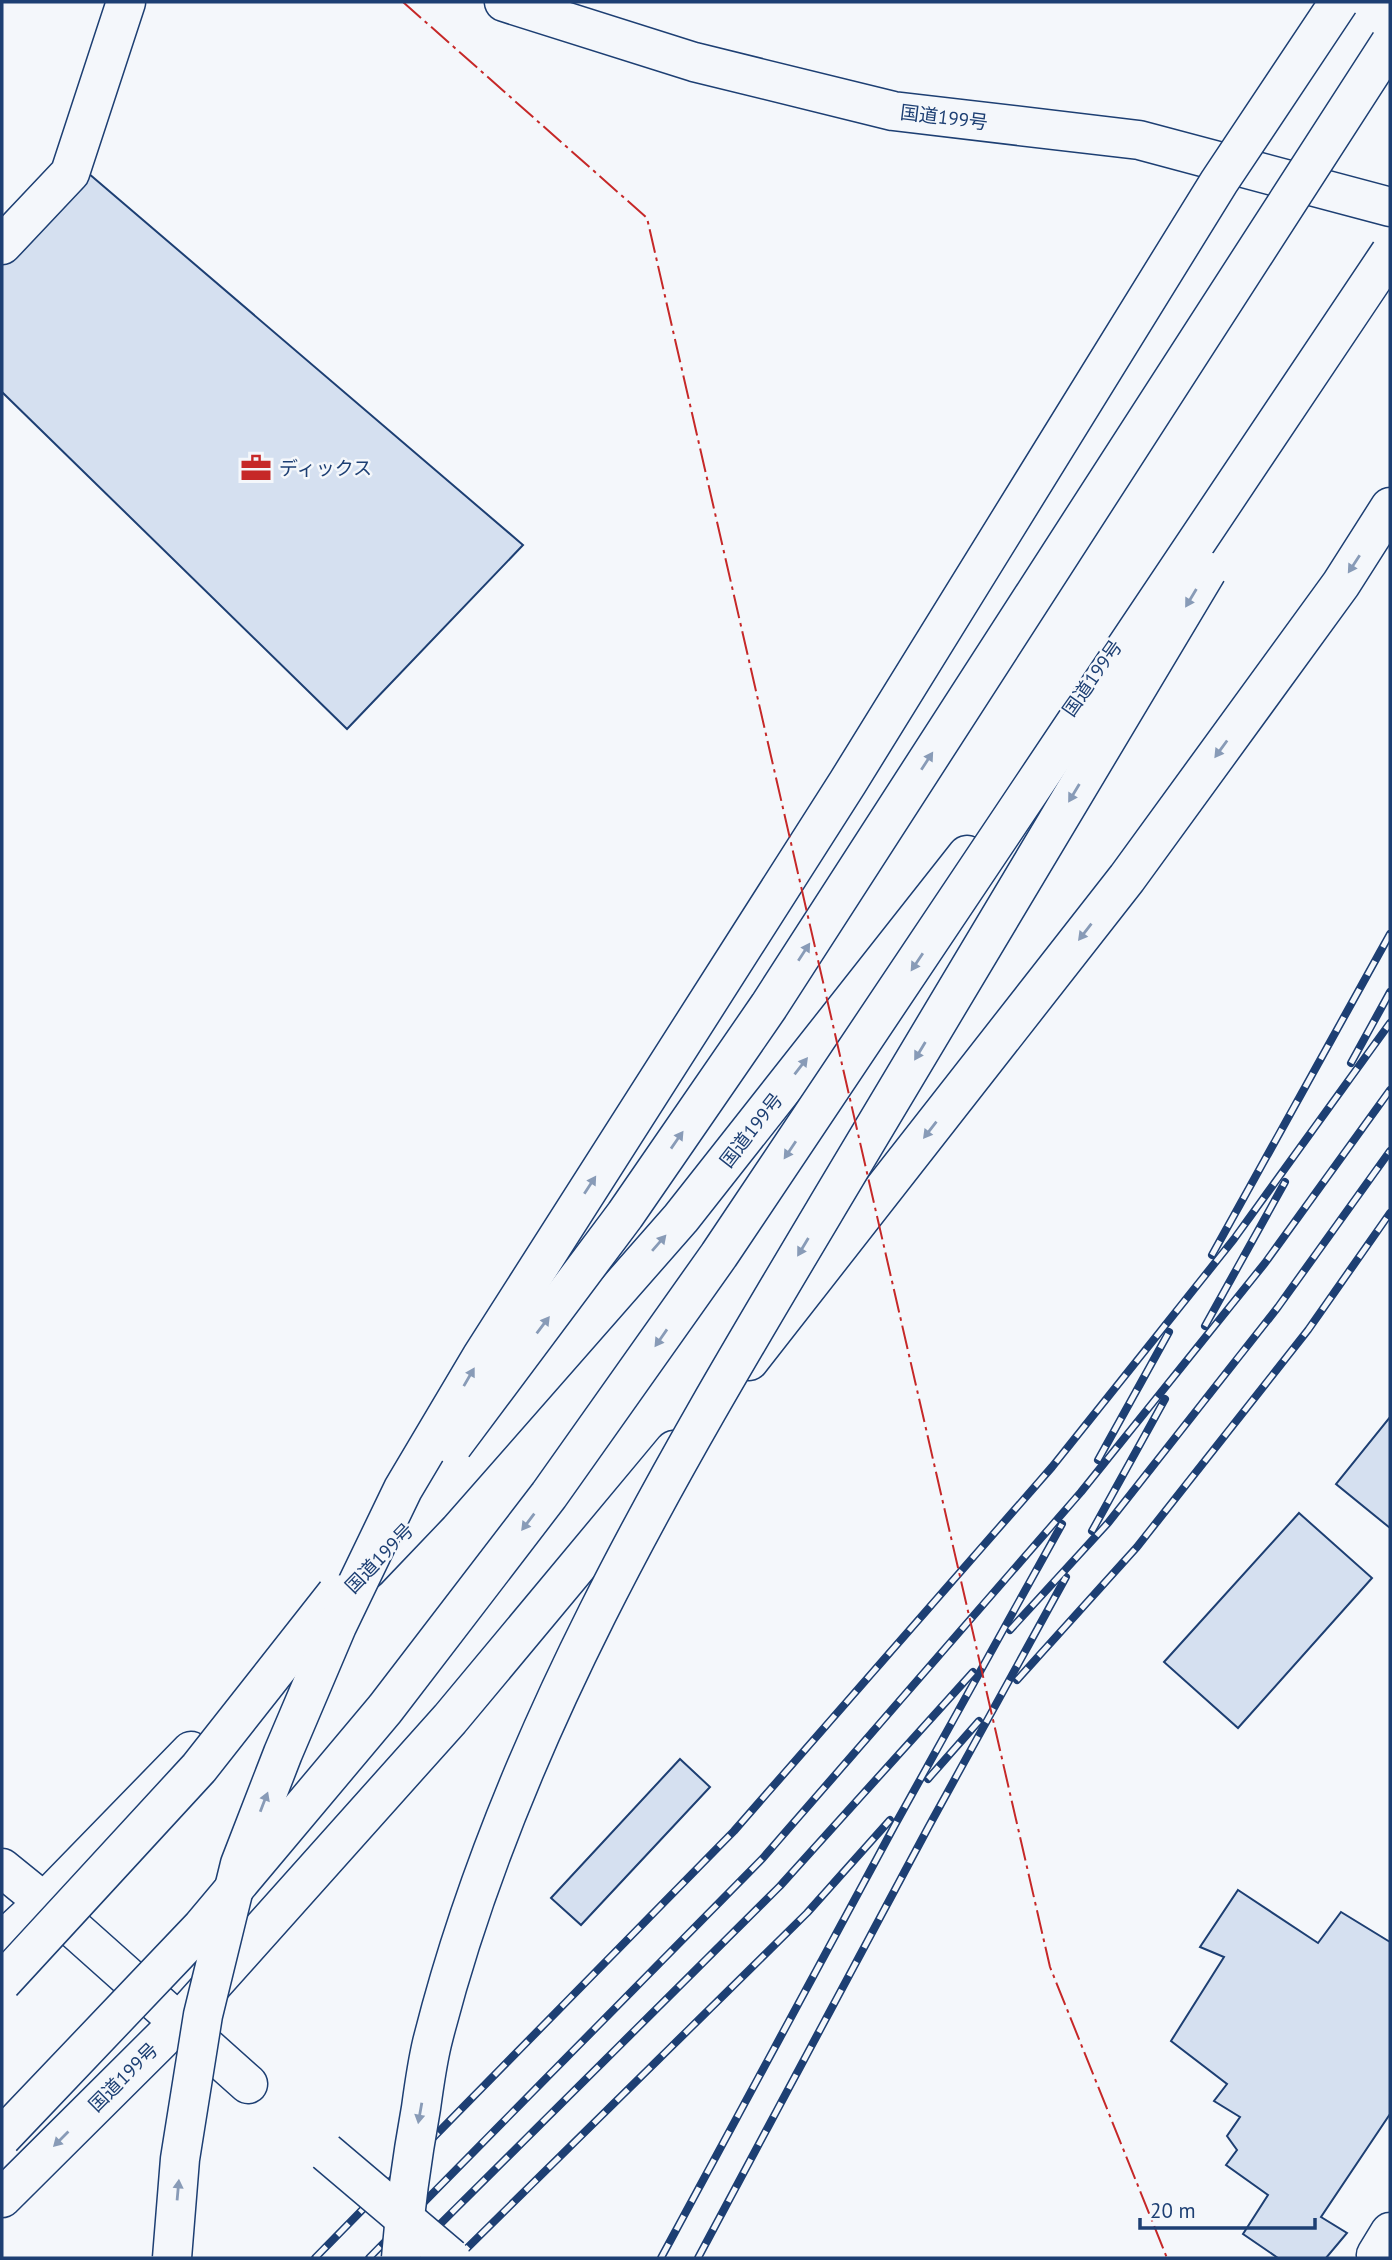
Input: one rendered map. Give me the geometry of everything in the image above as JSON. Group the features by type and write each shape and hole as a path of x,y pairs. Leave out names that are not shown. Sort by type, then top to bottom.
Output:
{"main road":[{"path":"2,246 70,173 126,2"},
{"name":"国道199号","path":"504,2 694,62 893,111 1139,140 1390,207"},
{"path":"172,2258 180,2159 203,2015 240,1864 337,1626 403,1489 482,1356 848,782 1219,182 1339,2"},
{"path":"2,1982 199,1768 463,1433 625,1214 769,1006 1390,43"},
{"name":"国道199号","path":"2,1941 44,1902 430,1504 681,1218 950,878 1183,550 1390,231"},
{"path":"2,2137 202,1927 385,1709 549,1495 719,1255 1390,253"},
{"path":"401,2258 406,2194 431,2046 476,1891 527,1763 598,1614 673,1470 769,1305 1390,266"},
{"name":"国道199号","path":"2,2197 179,2022 450,1720 783,1320 1127,878 1341,584 1390,507"},
{"path":"2,1868 44,1902 248,2084"},
{"path":"326,2152 451,2258"},
{"path":"1377,2258 1376,2255 1390,2232"}],"building":[{"name":"ディックス","path":"74,161 523,545 347,729 2,392 2,242"},
{"path":"1390,1417 1390,1528 1336,1484"},
{"path":"1299,1513 1372,1578 1238,1728 1164,1662"},
{"path":"680,1759 710,1787 581,1925 551,1898"},
{"path":"1238,1890 1318,1943 1341,1912 1390,1942 1390,2114 1321,2217 1347,2233 1326,2258 1278,2258 1243,2234 1268,2195 1226,2165 1237,2150 1227,2136 1240,2117 1214,2101 1227,2084 1171,2041 1224,1957 1200,1947"}],"railway":[{"path":"1212,1255 1390,934"},
{"path":"1351,1063 1390,992"},
{"path":"315,2258 734,1831 1052,1467 1234,1239 1390,1023"},
{"path":"369,2258 763,1858 1081,1492 1265,1263 1390,1090"},
{"path":"1010,1630 1108,1523 1278,1307 1390,1151"},
{"path":"1205,1326 1285,1182"},
{"path":"1017,1680 1137,1547 1308,1330 1390,1213"},
{"path":"1098,1460 1169,1332"},
{"path":"1092,1531 1165,1399"},
{"path":"661,2258 896,1823 1062,1524"},
{"path":"698,2258 929,1826 1066,1577"},
{"path":"406,2258 780,1886 973,1672"},
{"path":"928,1779 979,1721"},
{"path":"457,2258 807,1913 890,1820"}],"power":[{"path":"403,2 647,218 1050,1967 1167,2258"}],"place":[{"name":"ディックス","path":"256,468"}]}
